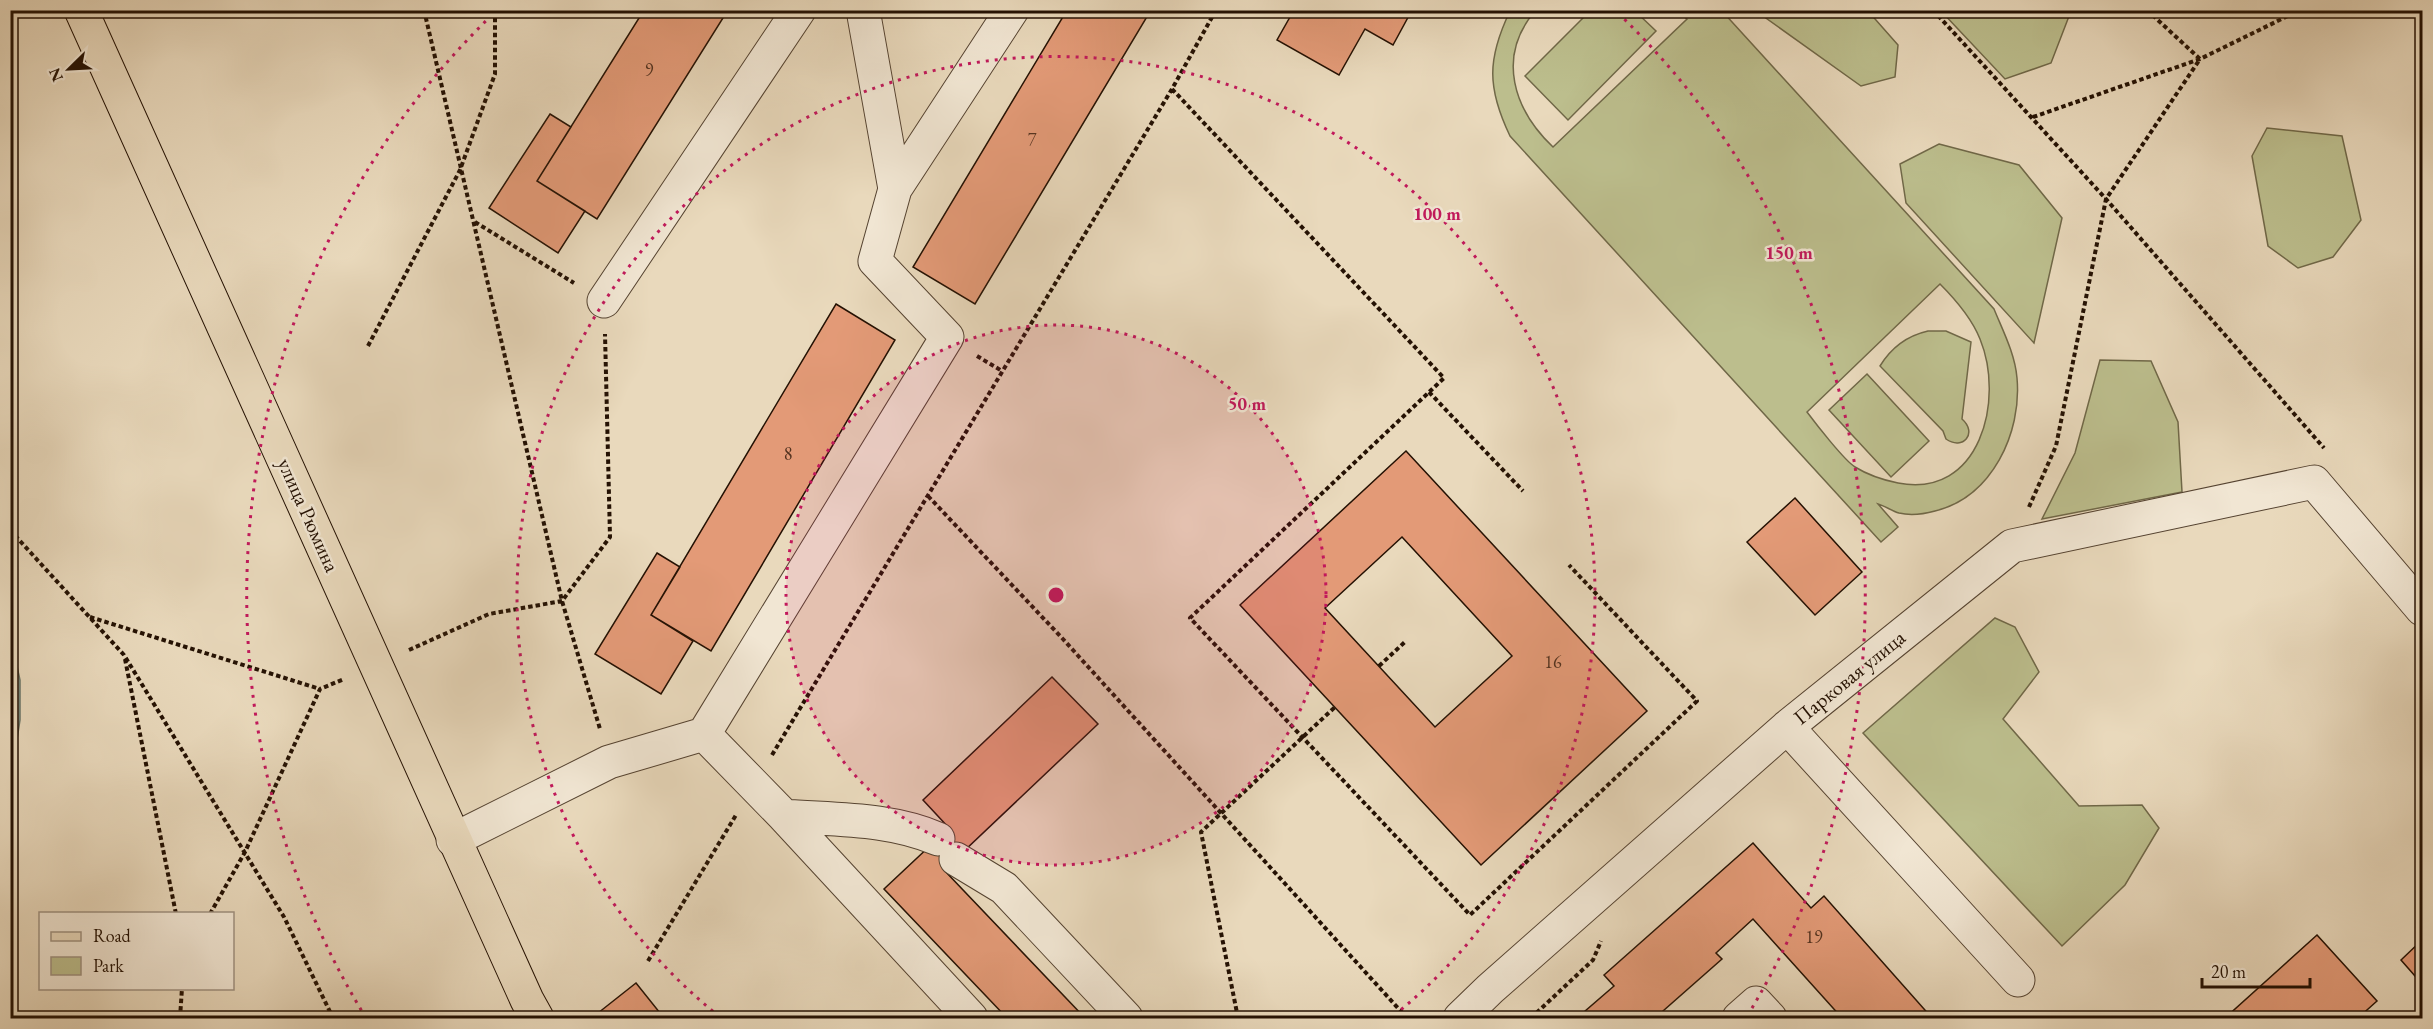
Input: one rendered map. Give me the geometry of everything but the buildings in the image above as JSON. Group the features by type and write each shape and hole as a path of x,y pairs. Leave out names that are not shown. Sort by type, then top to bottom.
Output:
{"main road":[{"name":"улица Рюмина","path":"81,10 453,840 537,1018"}],"street":[{"path":"604,302 799,10"},
{"path":"863,10 895,189"},
{"path":"453,840 609,762 704,734 947,337 875,261 895,189 1012,10"},
{"path":"2314,482 2422,609"},
{"name":"Парковая улица","path":"1460,1018 1787,726 2012,546 2314,482"},
{"path":"1787,726 2018,980"},
{"path":"704,734 784,816 971,1018"},
{"path":"784,816 874,822 920,831 1004,888 1126,1018"},
{"path":"1739,1018 1756,1003 1770,1018"}],"path":[{"path":"424,10 562,601 609,762"},
{"path":"368,345 460,170 495,74 495,10"},
{"path":"648,961 1172,89 1216,10"},
{"path":"1933,10 2033,117 2326,450 2314,482"},
{"path":"2147,10 2200,58"},
{"path":"2033,117 2200,58 2300,10"},
{"path":"2012,546 2056,446 2106,199 2200,58"},
{"path":"1172,89 1444,378 1190,618 1470,915 1697,701 1569,565"},
{"path":"376,664 489,614 562,601 610,537 604,302 475,222"},
{"path":"1429,392 1523,491"},
{"path":"928,496 1062,638 1407,1018"},
{"path":"10,530 124,655 284,917 333,1018"},
{"path":"90,616 320,689 245,852 211,912"},
{"path":"1379,666 1406,641"},
{"path":"124,655 176,912"},
{"path":"1238,1018 1201,832 1335,707"},
{"path":"180,1018 182,990"}],"green space":[{"path":"1510,11 1535,11 1523,29 1516,46 1513,64 1515,82 1528,117 1553,147 1687,19 1676,11 1722,11 1994,309 2014,360 2017,399 2008,441 1999,460 1973,492 1955,504 1917,514 1896,512 1878,504 1898,527 1881,542 1510,136 1502,119 1494,88 1494,59 1502,28","holes":["1940,284 1963,310 1980,339 1987,363 1989,389 1987,416 1979,440 1967,461 1949,476 1926,484 1898,483 1881,479 1850,463 1807,412"]},
{"path":"1590,11 1635,11 1656,31 1568,120 1525,76"},
{"path":"1756,11 1868,11 1898,45 1895,77 1861,86"},
{"path":"1941,11 2071,11 2051,63 2005,79"},
{"path":"2267,128 2342,136 2361,220 2333,257 2298,268 2268,246 2252,156"},
{"path":"1939,144 2019,165 2062,218 2034,343 1906,203 1900,164"},
{"path":"1928,331 1946,331 1971,342 1962,419 1969,430 1963,442 1952,442 1946,439 1943,431 1880,366 1900,344"},
{"path":"2100,360 2151,361 2178,422 2182,492 2042,519 2075,453"},
{"path":"1867,374 1929,441 1891,477 1829,410"},
{"path":"1995,618 2015,627 2039,672 2003,719 2079,806 2142,805 2159,828 2125,885 2062,946 1863,733"}],"water":[{"path":"11,639 20,680 20,720 11,778"}]}
